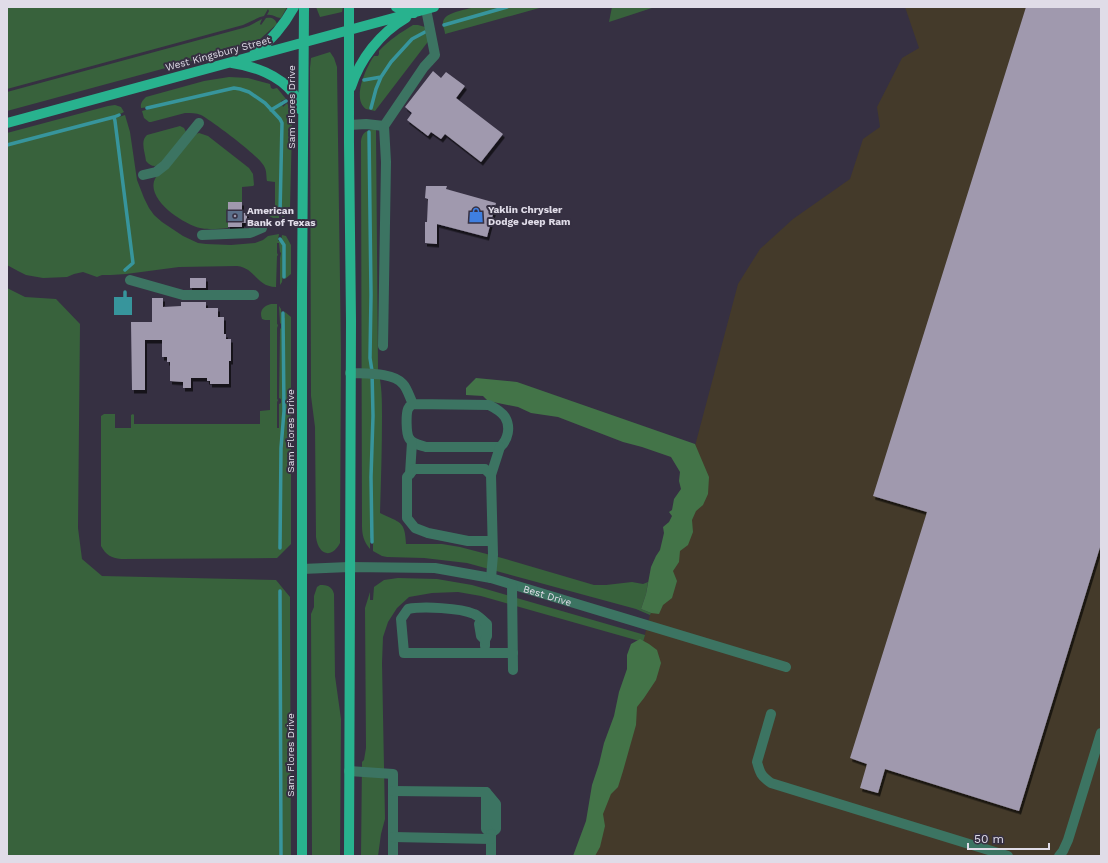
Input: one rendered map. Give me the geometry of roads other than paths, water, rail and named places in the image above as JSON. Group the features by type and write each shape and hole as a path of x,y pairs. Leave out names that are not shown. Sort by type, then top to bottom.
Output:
{"main road":[{"path":"250,57 278,32 294,7"},
{"name":"Sam Flores Drive","path":"302,856 304,7"},
{"path":"349,7 351,321 349,856"},
{"path":"396,7 414,13"},
{"name":"West Kingsbury Street","path":"7,123 430,8"},
{"path":"349,95 358,70 371,49 392,27 414,13"},
{"path":"228,63 239,64 260,70 278,80 293,93 303,117"}],"street":[{"path":"383,346 386,162 384,126 424,67 435,55 430,8"},
{"path":"143,175 156,172 165,165 199,122"},
{"path":"349,125 366,124 384,126"},
{"path":"202,235 250,233 262,228"},
{"path":"130,280 183,295 254,295"},
{"path":"350,374 382,375 394,378 403,384 413,404"},
{"path":"491,578 493,555 492,475 500,447 507,437 508,425 505,417 497,409 489,405 413,404 408,408 408,437 412,442 419,445 426,447 500,447"},
{"path":"410,474 412,442"},
{"path":"492,475 485,469 414,469 407,477 408,518 415,528 428,533 468,541 492,541"},
{"name":"Best Drive","path":"302,569 350,567 435,568 491,578 786,667"},
{"path":"512,585 513,670"},
{"path":"486,653 485,640 481,636 479,624 482,620 475,614 449,608 414,608 408,609 401,619 404,653 486,653 513,653"},
{"path":"771,714 756,762 763,778 772,783 1008,856"},
{"path":"1059,856 1068,840 1101,732"},
{"path":"349,771 393,774 393,856"},
{"path":"393,791 486,792 486,829 491,836 491,856"},
{"path":"393,837 491,836"}],"waterway":[{"path":"444,25 507,7"},
{"path":"371,108 381,77 391,62 412,39 425,32"},
{"path":"364,80 381,77"},
{"path":"147,108 234,88 249,92 265,103 282,123 280,213"},
{"path":"271,110 286,101"},
{"path":"119,115 114,117 133,263 125,270"},
{"path":"7,145 114,117"},
{"path":"369,132 371,295 370,358 372,371 373,416 371,477 372,542"},
{"path":"280,239 284,245 284,277"},
{"path":"125,292 125,297"},
{"path":"280,548 281,448 284,411 283,313"},
{"path":"280,591 281,856"}],"place":[{"name":"Yaklin Chrysler Dodge Jeep Ram","path":"476,215"},
{"name":"American Bank of Texas","path":"235,216"}]}
